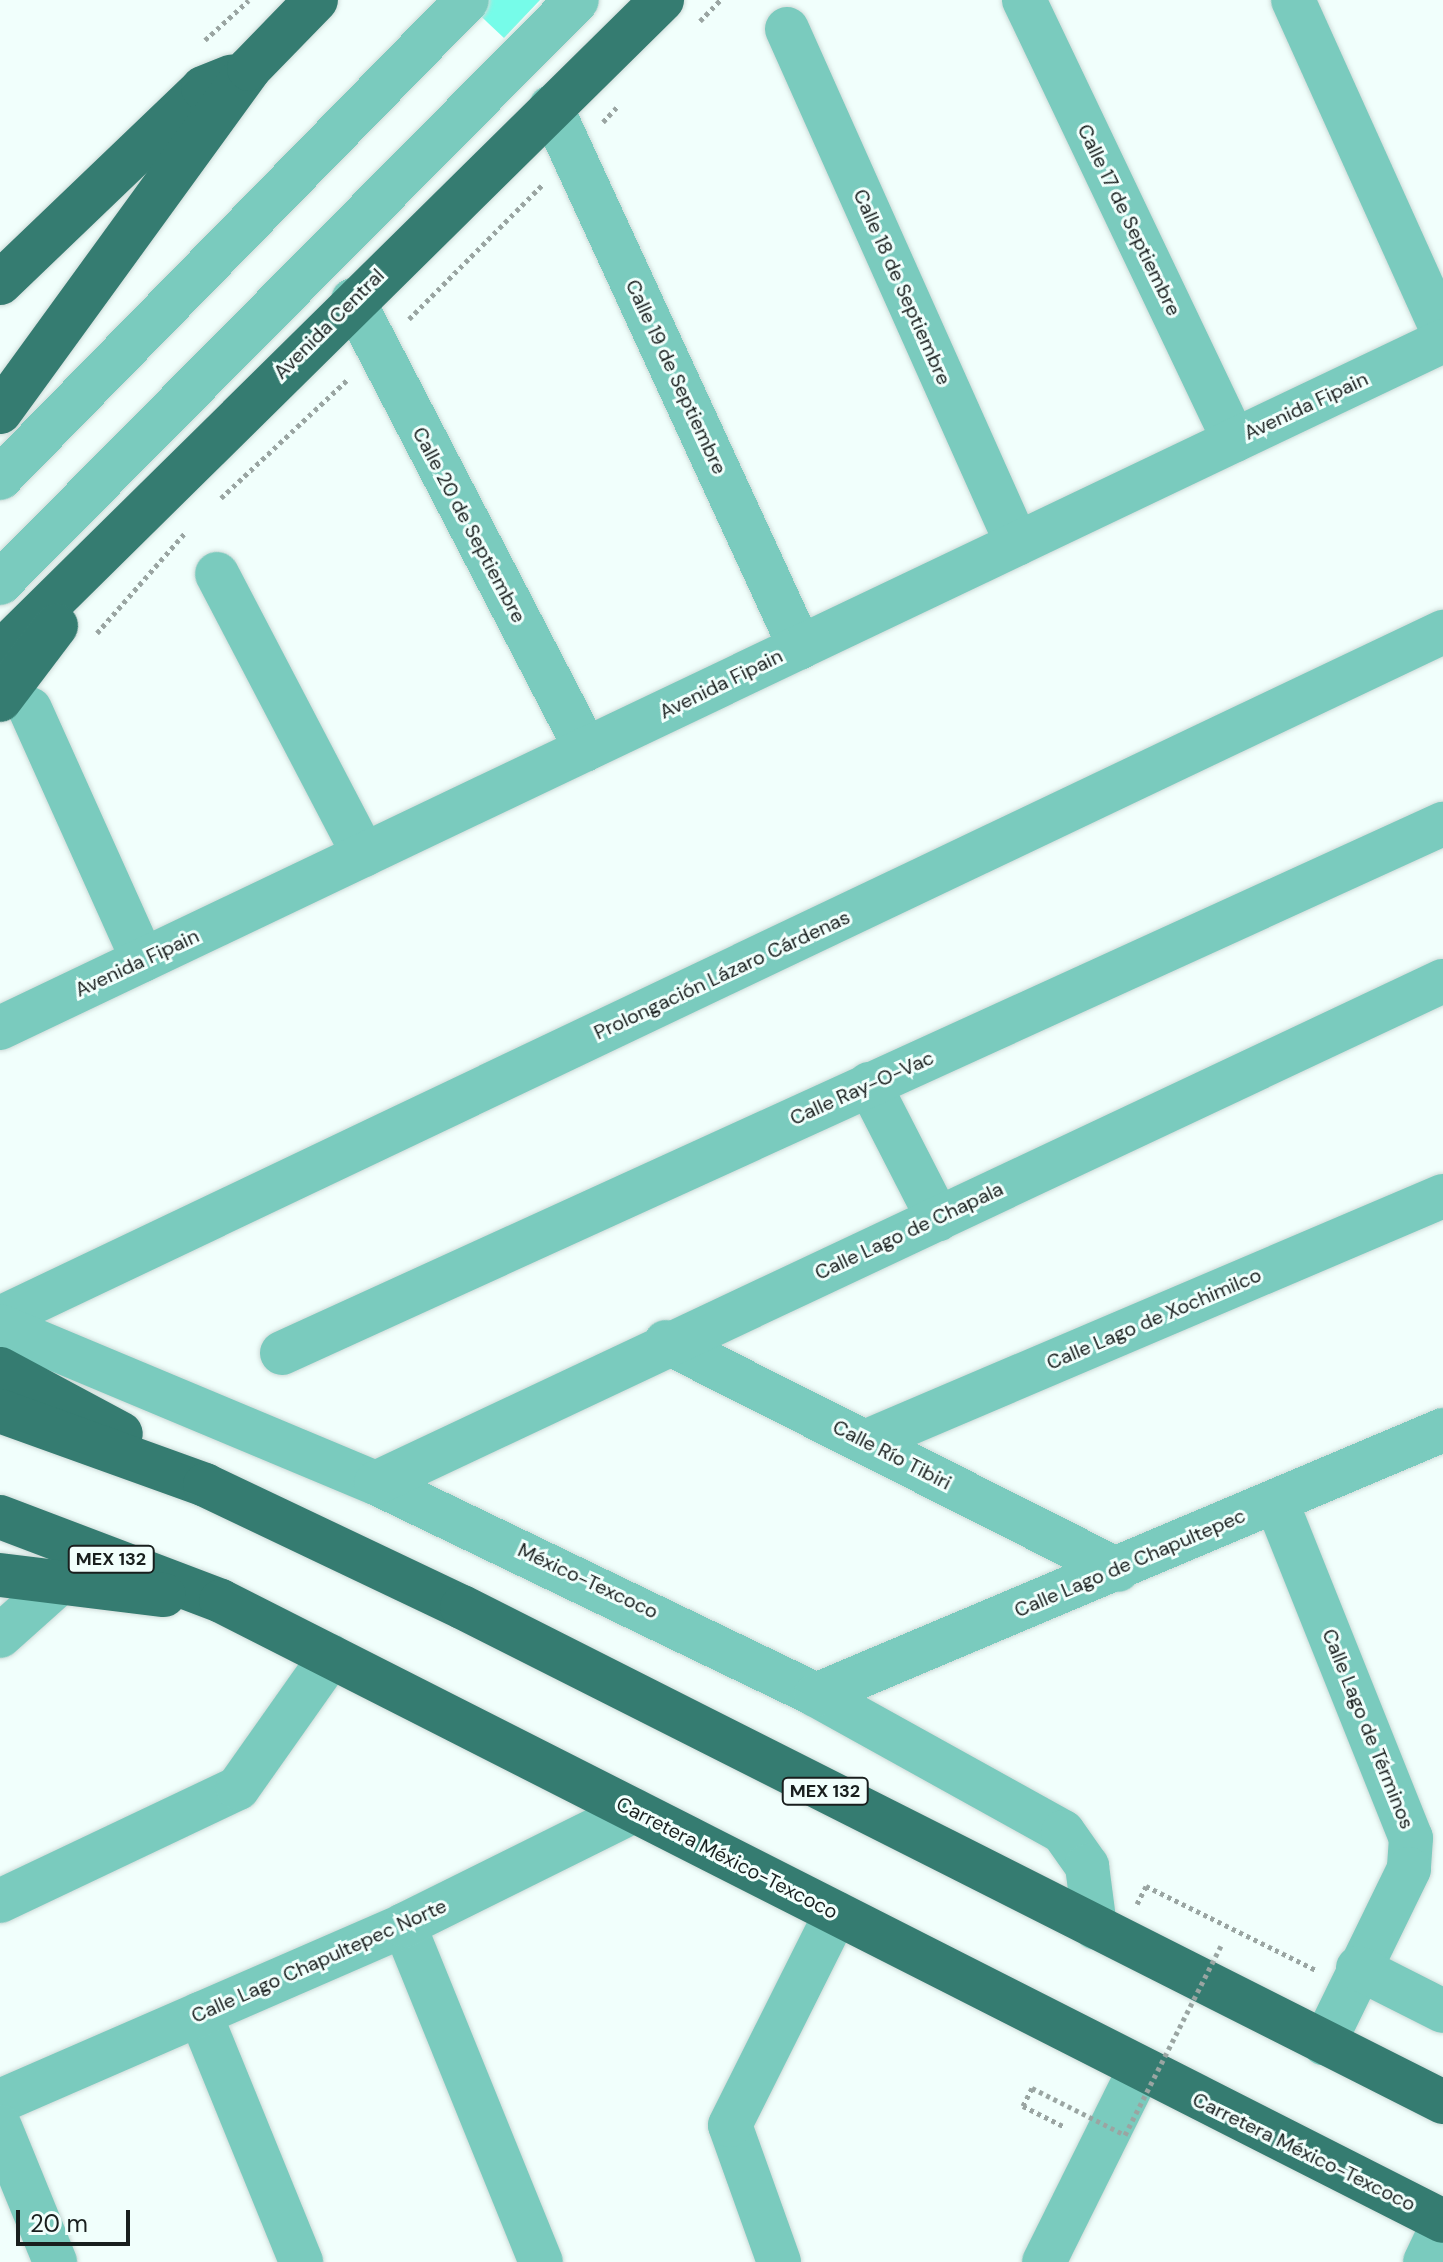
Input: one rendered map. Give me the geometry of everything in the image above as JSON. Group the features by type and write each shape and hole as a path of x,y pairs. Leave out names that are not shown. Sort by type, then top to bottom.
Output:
{"highway":[{"path":"0,412 249,69 316,0"},
{"name":"Avenida Central","path":"0,653 78,579 353,300 662,0"},
{"path":"0,283 203,88 249,69"},
{"path":"15,705 78,579"},
{"path":"0,1369 205,1485"},
{"name":"MEX 132","path":"0,1411 205,1485 462,1607 1443,2102"},
{"name":"Carretera México-Texcoco","path":"0,1517 221,1601 836,1913 1139,2071 1443,2223"},
{"path":"0,1575 57,1585 221,1601"}],"street":[{"path":"0,478 467,0"},
{"path":"0,583 577,0"},
{"name":"Calle 17 de Septiembre","path":"1024,0 1234,440"},
{"path":"1293,0 1443,332"},
{"name":"Calle 18 de Septiembre","path":"787,29 1017,544"},
{"name":"Calle 19 de Septiembre","path":"551,107 800,647"},
{"name":"Calle 20 de Septiembre","path":"353,300 586,749"},
{"name":"Avenida Fipain","path":"0,1028 1443,341"},
{"path":"217,574 364,855"},
{"name":"Prolongación Lázaro Cárdenas","path":"0,1318 1443,632"},
{"path":"15,705 143,960"},
{"name":"Calle Ray-O-Vac","path":"282,1353 1443,824"},
{"name":"Calle Lago de Chapala","path":"376,1483 666,1342 938,1219 1443,981"},
{"path":"869,1084 938,1219"},
{"name":"Calle Lago de Xochimilco","path":"865,1442 1443,1196"},
{"name":"México-Texcoco","path":"0,1326 376,1483 816,1695 1063,1832 1087,1866 1095,1927"},
{"name":"Calle Río Tibiri","path":"666,1342 1118,1570"},
{"name":"Calle Lago de Chapultepec","path":"816,1695 1118,1570 1443,1430"},
{"name":"Calle Lago de Términos","path":"1276,1501 1411,1838 1409,1869 1324,2043"},
{"path":"0,1636 57,1585"},
{"path":"0,1901 238,1788 331,1656"},
{"name":"Calle Lago Chapultepec Norte","path":"0,2101 404,1925 634,1811"},
{"path":"779,2262 730,2125 836,1913"},
{"path":"404,1925 541,2262"},
{"path":"1354,1977 1443,2011"},
{"path":"200,2014 301,2262"},
{"path":"1044,2262 1139,2071"},
{"path":"0,2127 55,2262"},
{"path":"1425,2262 1443,2223"}],"path":[{"path":"171,482 217,574"},
{"path":"1137,1904 1146,1886 1354,1977"},
{"path":"1100,2145 1023,2106 1032,2088 1125,2135 1221,1946"}],"building":[{"path":"475,0 540,0 504,38 469,5"}]}
